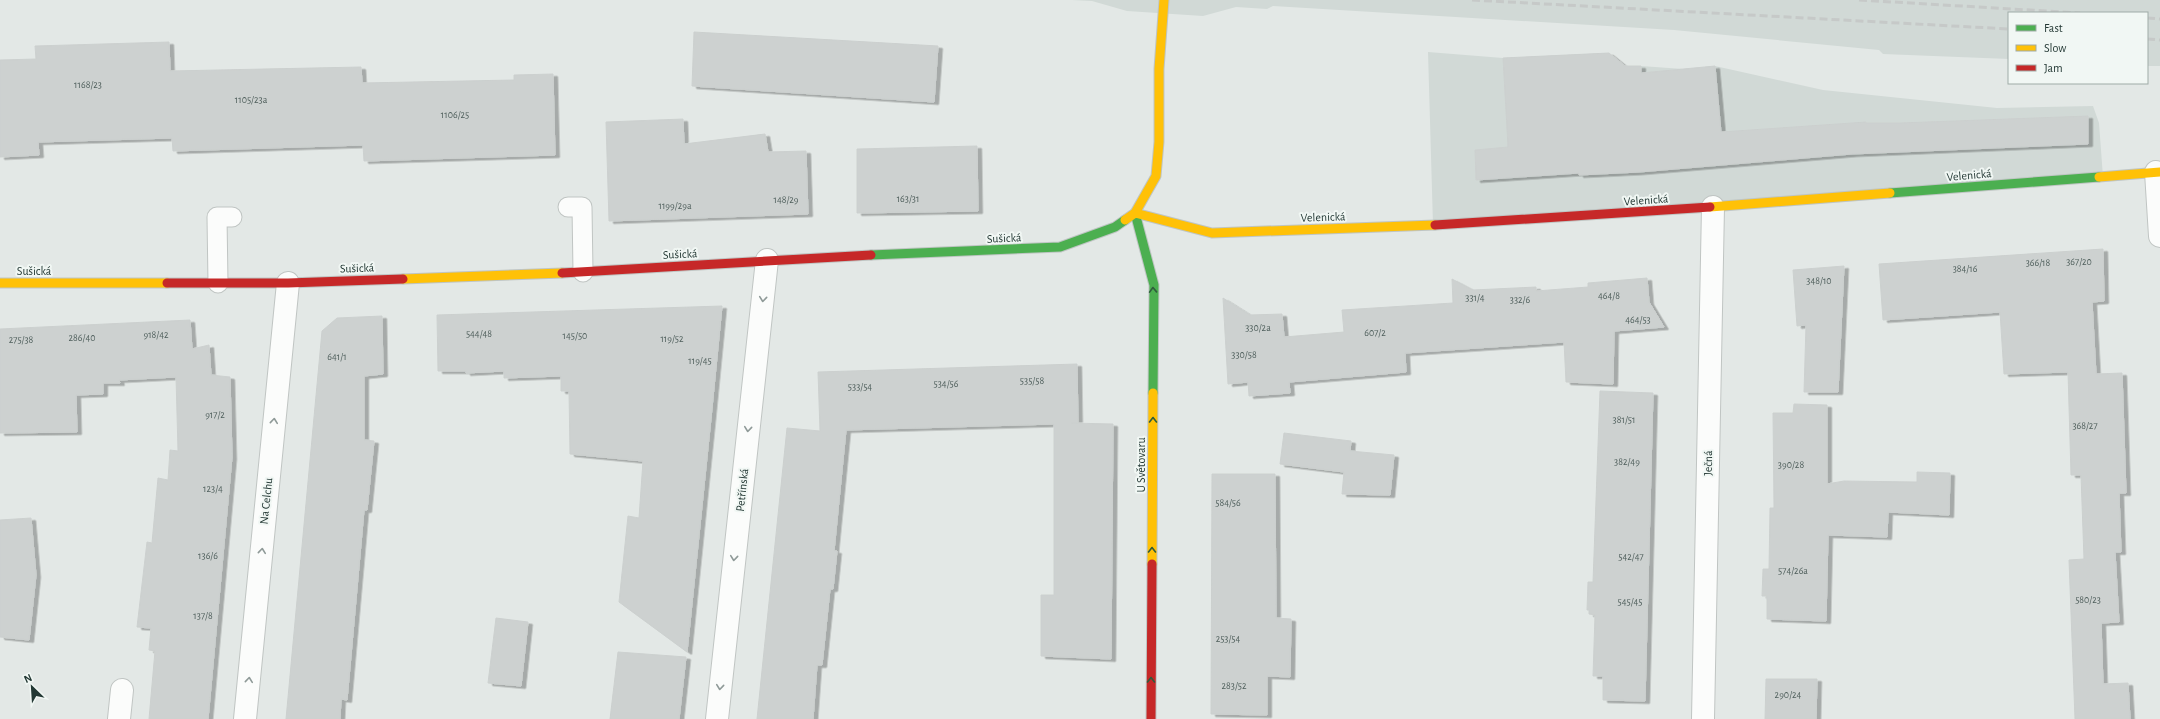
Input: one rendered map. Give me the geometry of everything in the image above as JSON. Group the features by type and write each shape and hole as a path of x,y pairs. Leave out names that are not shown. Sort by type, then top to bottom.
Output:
{"street":[{"name":"Sušická","path":"0,283 288,283 583,272 767,260 1060,247 1115,227 1135,213 1156,176 1159,142 1159,69 1164,0"},
{"name":"Velenická","path":"1135,213 1212,233 1433,225 1714,208 2158,172"},
{"path":"2158,172 2160,236"},
{"name":"Ječná","path":"1703,719 1714,208"},
{"name":"U Světovaru","path":"1135,213 1154,285 1151,719"},
{"name":"Petřínská","path":"717,719 767,260"},
{"name":"Na Celchu","path":"245,719 288,283"},
{"path":"120,719 122,690"}],"lane":[{"path":"568,207 582,207 583,272"},
{"path":"218,283 217,218 232,217"}],"shaded area":[{"path":"1072,0 2160,0 2160,66 2148,66 2148,12 2008,12 2008,59 1883,54 1879,50 1674,30 1273,6 1267,9 1236,7 1203,16 1127,11 1092,1"},
{"path":"1428,52 1503,58 1609,53 1610,67 1641,66 1683,69 1715,66 1823,90 1997,108 2093,106 2099,123 2103,177 1433,225"}],"building":[{"path":"694,32 938,46 934,102 692,86"},
{"path":"169,42 170,71 361,67 362,83 514,80 514,75 553,74 555,155 364,161 363,145 173,151 172,138 38,142 39,155 0,157 0,60 36,59 35,46"},
{"path":"1609,53 1625,66 1641,66 1641,73 1715,66 1721,132 1866,122 1900,123 2088,116 2088,144 1852,154 1639,172 1579,175 1579,173 1476,180 1475,150 1508,147 1503,58"},
{"path":"683,119 684,144 765,134 768,152 806,151 808,214 609,221 606,122"},
{"path":"977,146 978,211 857,213 857,149"},
{"path":"2103,249 2104,301 2092,302 2096,374 2122,373 2126,493 2119,493 2121,552 2115,552 2119,622 2101,623 2103,684 2128,683 2130,719 2075,719 2069,560 2084,559 2081,475 2071,475 2068,372 2004,374 2000,312 1883,320 1879,264"},
{"path":"1844,266 1838,392 1804,392 1806,325 1797,326 1793,270"},
{"path":"1647,278 1649,302 1664,327 1614,331 1613,384 1566,382 1564,342 1405,353 1406,372 1289,382 1290,393 1249,396 1248,382 1228,384 1223,298 1250,315 1282,314 1284,337 1344,332 1342,310 1453,303 1452,279 1473,290 1536,287 1536,291 1588,287 1588,283"},
{"path":"722,306 687,652 619,602 628,516 639,518 643,461 570,454 569,391 561,391 561,376 504,378 504,371 466,373 466,371 438,371 437,315"},
{"path":"382,316 383,374 364,376 364,440 374,441 367,510 364,510 347,700 341,699 340,719 286,719 322,331 337,318"},
{"path":"190,320 192,349 209,345 211,375 230,377 232,457 208,719 149,719 155,651 149,650 151,628 137,627 147,542 152,543 158,478 168,480 170,450 178,451 176,377 119,380 120,383 103,383 103,394 76,395 77,432 0,433 0,329"},
{"path":"1077,364 1078,423 1071,423 1113,424 1111,659 1041,656 1041,595 1054,595 1054,424 846,430 834,551 837,551 833,589 830,589 822,665 817,665 813,719 757,719 787,428 820,431 818,372"},
{"path":"1600,391 1653,393 1645,701 1603,700 1603,676 1593,676 1595,615 1589,614 1589,610 1587,610 1588,582 1593,582"},
{"path":"1794,404 1827,405 1827,484 1844,481 1917,482 1917,472 1950,473 1949,515 1888,512 1887,537 1828,535 1826,621 1767,619 1767,596 1762,596 1763,569 1769,569 1770,508 1774,508 1773,413 1793,413"},
{"path":"1284,433 1351,441 1350,451 1394,455 1390,495 1342,494 1344,472 1280,464"},
{"path":"1212,474 1275,474 1276,618 1291,619 1290,677 1267,676 1267,715 1211,714"},
{"path":"31,518 36,575 29,640 0,637 0,520"},
{"path":"496,618 528,622 521,686 488,683"},
{"path":"618,652 686,657 679,719 610,719"},
{"path":"1766,679 1817,679 1816,719 1765,719"}],"railway":[{"path":"1472,0 2008,29"},
{"path":"1859,0 2063,12"},
{"path":"2148,18 2160,19"},
{"path":"2148,39 2160,40"}],"traffic: fast":[{"path":"1890,193 2099,177"},
{"path":"1135,213 1154,285 1153,393"},
{"path":"871,255 1060,247 1115,227 1125,220"}],"traffic: slow":[{"path":"1125,220 1135,213 1156,176 1159,142 1159,69 1164,0"},
{"path":"2099,177 2160,172"},
{"path":"1710,207 1890,193"},
{"path":"1135,213 1212,233 1435,225"},
{"path":"403,279 562,273"},
{"path":"0,283 167,283"},
{"path":"1152,564 1153,393"}],"traffic: jam":[{"path":"1435,225 1710,207"},
{"path":"562,273 871,255"},
{"path":"167,283 288,283 403,279"},
{"path":"1151,719 1152,564"}]}
